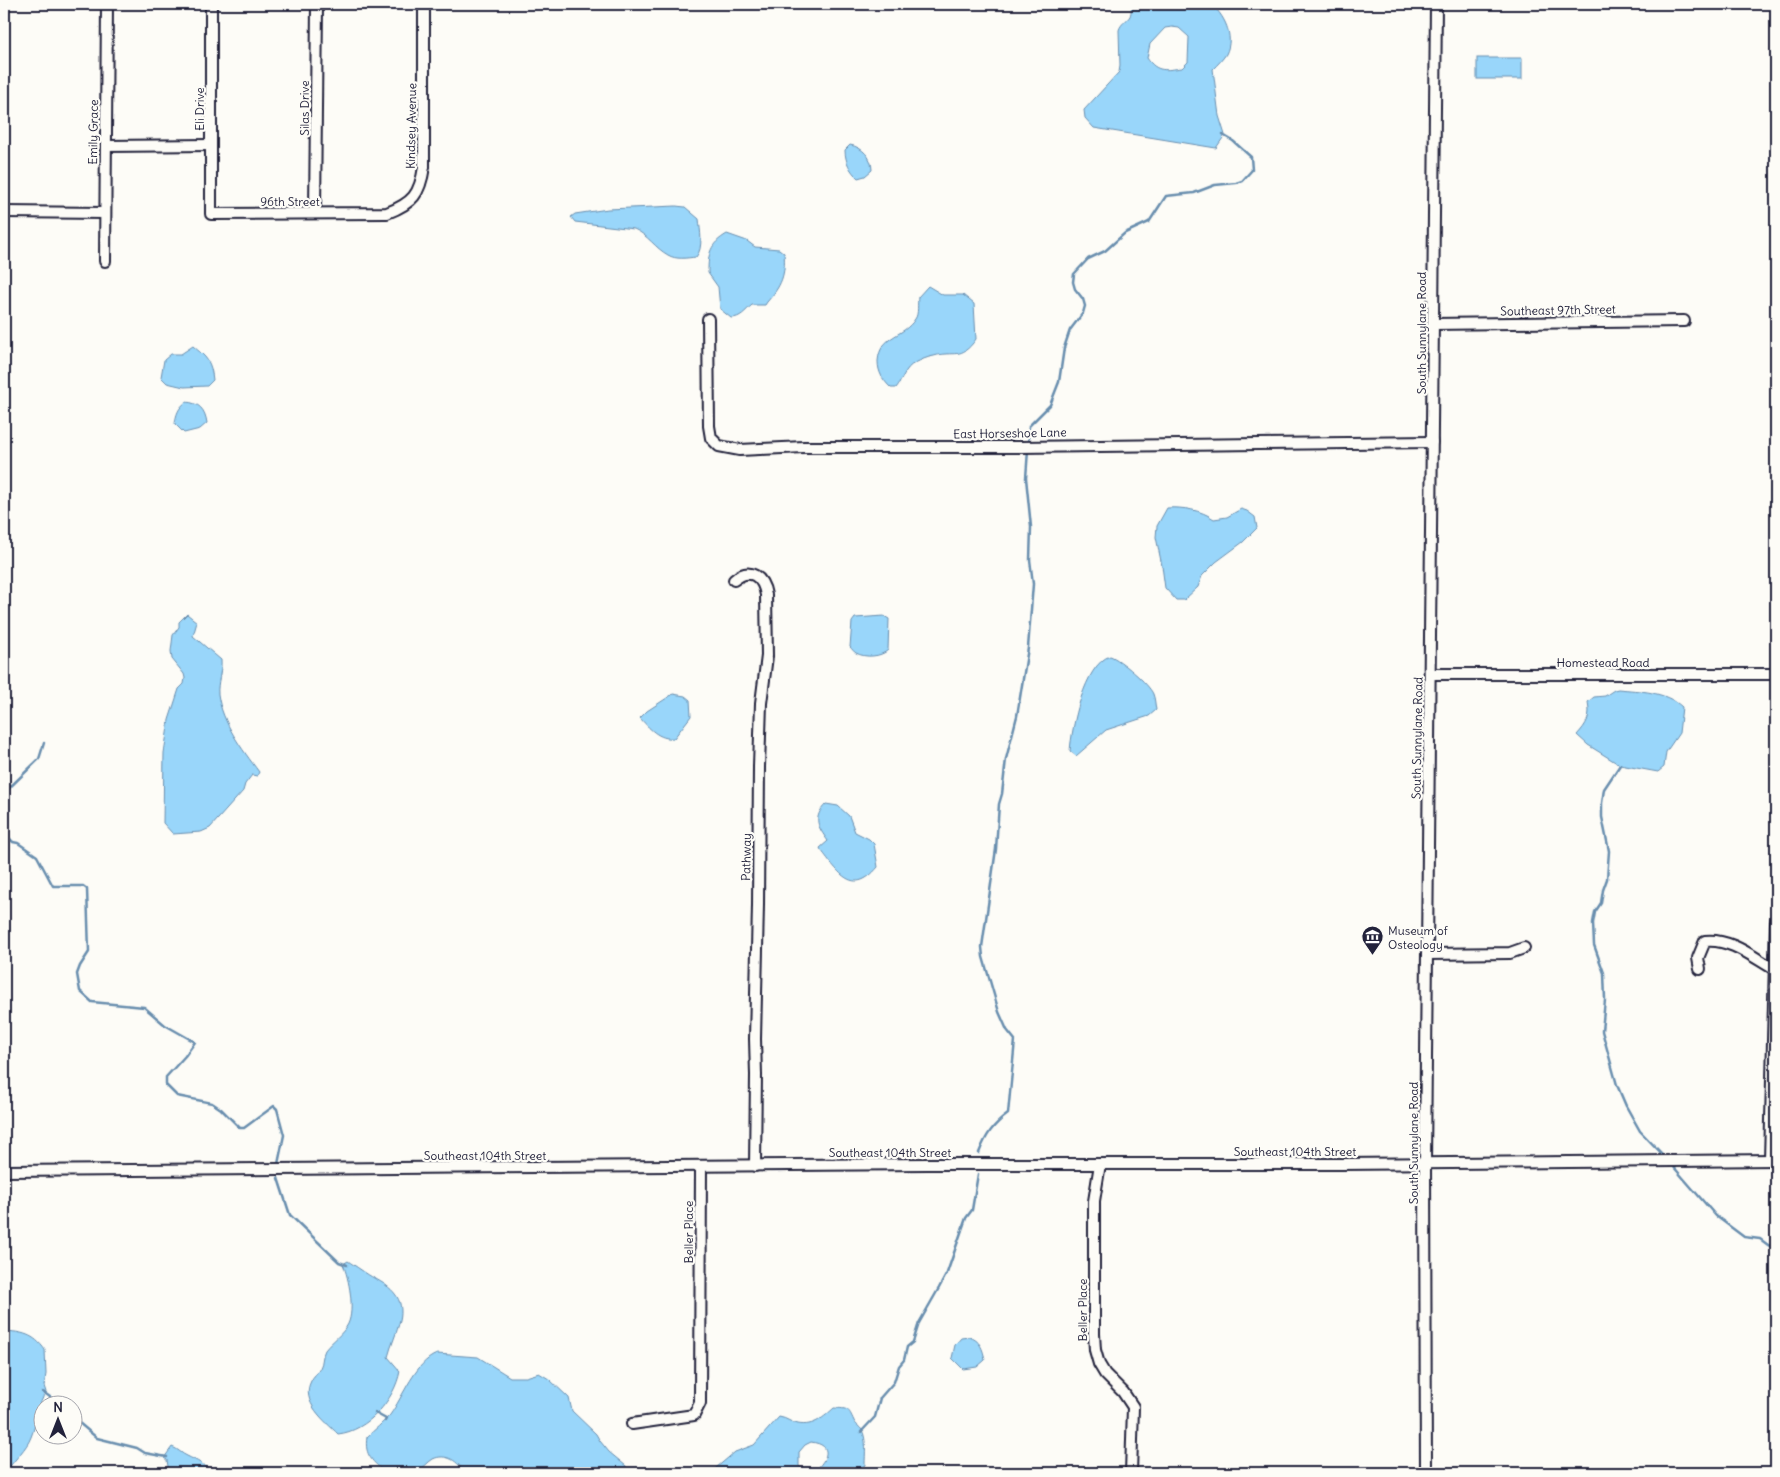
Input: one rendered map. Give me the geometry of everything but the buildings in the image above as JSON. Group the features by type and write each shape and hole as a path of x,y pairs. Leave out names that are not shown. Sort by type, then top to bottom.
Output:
{"street":[{"name":"Emily Grace","path":"105,261 107,4"},
{"name":"Eli Drive","path":"211,4 211,214"},
{"name":"Silas Drive","path":"315,213 317,4"},
{"name":"Kindsey Avenue","path":"369,214 387,213 402,208 415,196 421,184 424,167 424,4"},
{"name":"South Sunnylane Road","path":"1426,1473 1426,1163 1436,4"},
{"path":"106,146 211,145"},
{"path":"4,212 105,213"},
{"name":"96th Street","path":"211,214 369,214"},
{"name":"East Horseshoe Lane","path":"708,319 708,426 711,438 719,446 731,450 804,447 1022,447 1432,442"},
{"name":"Southeast 97th Street","path":"1433,324 1684,321"},
{"name":"Pathway","path":"734,580 740,575 747,574 757,577 764,587 766,595 767,656 761,703 759,766 755,1166"},
{"name":"Homestead Road","path":"1430,674 1776,674"},
{"path":"1773,1160 1776,921"},
{"path":"1700,969 1698,958 1705,941 1714,940 1727,942 1776,970"},
{"path":"1428,954 1510,953 1524,948"},
{"name":"Southeast 104th Street","path":"4,1171 1773,1160"},
{"name":"Beller Place","path":"1100,1164 1094,1201 1094,1334 1099,1364 1105,1374 1129,1399 1134,1407 1131,1473"},
{"name":"Beller Place","path":"632,1424 694,1415 700,1402 701,1166"}],"water":[{"path":"1134,4 1211,4 1224,20 1229,33 1228,47 1225,56 1213,69 1219,116 1225,135 1216,148 1094,128 1085,118 1084,110 1119,72 1119,30 1130,16","holes":["1165,28 1179,28 1189,37 1188,62 1182,68 1176,69 1167,70 1154,66 1147,58 1150,44"]},
{"path":"1477,58 1522,58 1522,79 1477,79"},
{"path":"850,145 866,153 872,165 872,170 865,176 858,178 848,166 845,150"},
{"path":"685,207 699,219 701,244 696,257 671,257 634,229 575,222 571,217 575,214 608,209"},
{"path":"727,234 747,241 755,247 779,249 784,253 782,280 776,291 765,305 752,305 734,318 731,318 720,309 718,287 708,273 711,250"},
{"path":"928,286 943,295 963,295 974,304 976,339 966,350 957,354 931,356 911,365 896,388 891,388 880,373 878,361 880,352 888,341 905,330 915,319 918,297"},
{"path":"193,346 208,360 213,380 207,386 184,387 167,383 161,377 164,360 171,354 181,354"},
{"path":"186,402 198,405 203,410 207,423 200,429 184,433 175,424 178,412"},
{"path":"1167,508 1192,510 1214,519 1227,517 1241,509 1255,517 1257,528 1243,542 1216,562 1202,576 1198,587 1184,600 1176,600 1165,588 1156,537 1157,526"},
{"path":"187,614 197,622 193,636 221,660 218,686 220,705 228,725 259,772 257,776 252,775 245,784 243,791 210,828 201,832 173,834 163,823 164,753 169,720 179,689 184,684 185,678 172,659 173,635 179,627 179,622"},
{"path":"884,616 889,619 888,650 873,656 855,653 850,647 852,622 855,618"},
{"path":"1110,656 1127,667 1146,684 1153,694 1156,710 1149,716 1106,730 1076,756 1070,751 1073,727 1081,698 1093,671"},
{"path":"1618,689 1643,691 1660,695 1682,707 1679,733 1666,752 1664,767 1658,772 1620,765 1588,745 1577,735 1587,720 1589,712 1588,702 1594,697 1605,696"},
{"path":"673,694 685,696 690,700 691,716 674,738 669,738 659,735 640,718 647,711"},
{"path":"826,804 838,806 849,816 855,832 869,839 874,844 878,867 869,876 854,881 847,878 834,867 821,850 820,848 828,841 819,827 818,818"},
{"path":"348,1261 386,1285 398,1299 401,1312 400,1320 388,1357 400,1371 392,1392 378,1412 360,1427 338,1434 311,1404 308,1389 321,1366 325,1350 343,1331 350,1318 350,1294 343,1264"},
{"path":"4,1331 16,1332 32,1337 45,1350 46,1374 44,1386 46,1392 45,1394 32,1394 32,1434 24,1449 8,1469 4,1470"},
{"path":"969,1337 976,1340 985,1360 977,1367 963,1369 952,1358 955,1345 961,1338"},
{"path":"437,1354 478,1357 510,1377 526,1377 539,1373 549,1379 569,1398 572,1411 596,1434 609,1452 626,1466 626,1473 463,1473 459,1465 451,1459 438,1457 417,1473 385,1473 368,1454 367,1437 390,1415 422,1364"},
{"path":"834,1408 847,1410 864,1434 865,1465 855,1473 710,1473 735,1452 754,1445 779,1417 804,1425 814,1423","holes":["811,1442 826,1449 823,1462 815,1471 805,1472 799,1466 799,1452 805,1445"]},
{"path":"172,1447 206,1467 211,1473 169,1473 167,1460 164,1458"}],"waterway":[{"path":"1028,445 1029,426 1050,405 1059,382 1064,348 1070,330 1083,313 1085,306 1083,299 1075,289 1073,282 1074,274 1088,259 1105,251 1125,233 1149,222 1166,196 1194,193 1215,185 1242,181 1252,170 1251,157 1223,135"},
{"path":"979,1153 990,1131 1008,1114 1015,1040 1007,1030 999,1012 983,957 982,947 996,849 999,804 1006,759 1017,716 1028,648 1033,584 1030,560 1031,527 1026,478 1028,450"},
{"path":"4,793 39,759 44,743"},
{"path":"1620,765 1604,789 1602,817 1609,851 1607,879 1601,903 1595,912 1593,923 1594,945 1604,973 1605,1000 1602,1031 1617,1085 1626,1106 1640,1131 1665,1157"},
{"path":"4,833 13,842 18,843 37,856 53,886 83,886 87,889 89,952 77,974 80,991 92,1002 144,1007 165,1025 195,1042 166,1077 166,1085 177,1096 212,1103 221,1109 240,1128 244,1128 274,1106 277,1109 284,1135 278,1164"},
{"path":"1672,1165 1716,1216 1744,1237 1760,1239 1776,1248"},
{"path":"861,1432 875,1417 880,1398 894,1382 899,1366 904,1360 907,1347 913,1342 919,1323 947,1273 966,1218 972,1210 978,1174"},
{"path":"278,1178 290,1215 339,1262 347,1265"},
{"path":"375,1413 386,1419 385,1421"},
{"path":"82,1425 97,1438 137,1448 145,1453 167,1457"}],"place":[{"name":"Museum of Osteology","path":"1372,956"}]}
